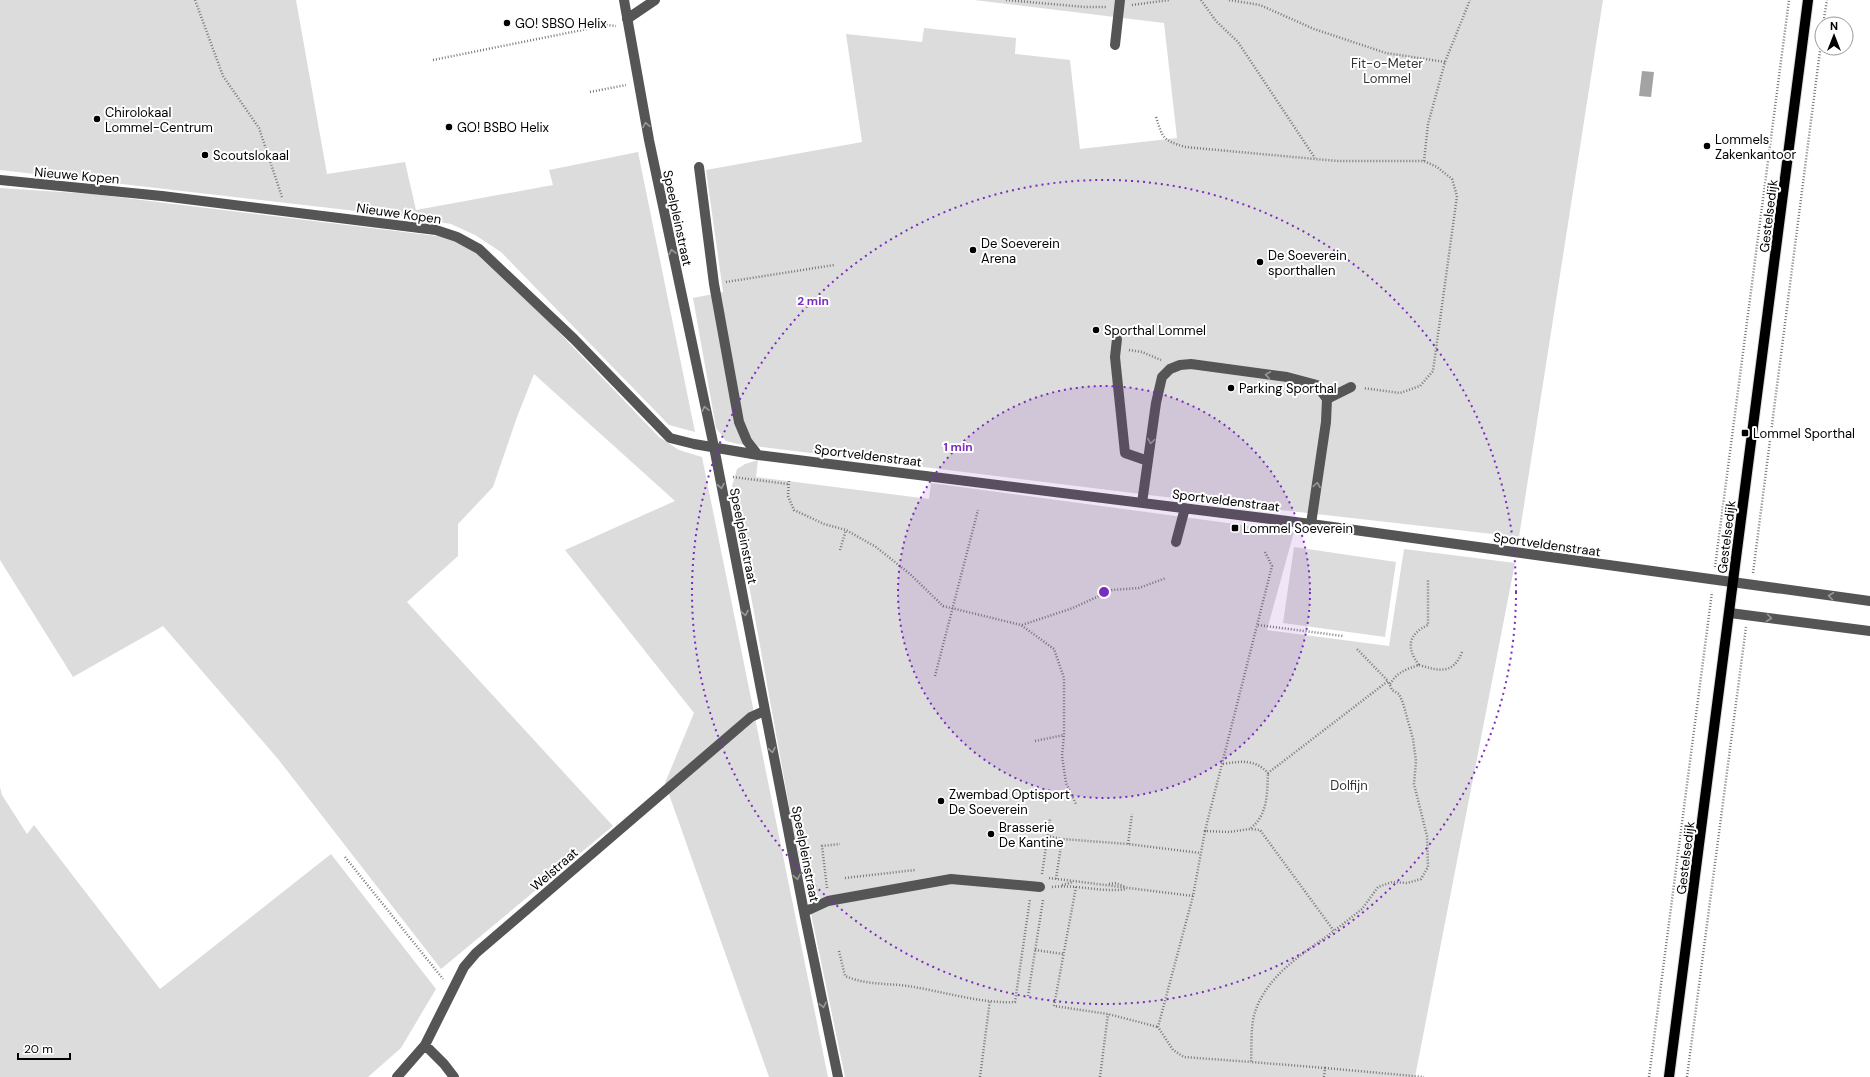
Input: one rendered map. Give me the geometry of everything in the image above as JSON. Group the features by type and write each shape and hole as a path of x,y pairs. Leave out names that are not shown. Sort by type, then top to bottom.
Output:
{"main road":[{"name":"Gestelsedijk","path":"1669,1077 1734,584 1808,0"}],"street":[{"name":"Speelpleinstraat","path":"624,0 638,83 714,447 764,711 838,1077"},
{"path":"628,23 655,0"},
{"path":"1115,45 1119,3"},
{"path":"699,167 714,284 739,422 747,441 758,455"},
{"name":"Nieuwe Kopen","path":"0,180 162,196 436,230 457,237 473,246 530,296 670,438 714,447"},
{"path":"1117,339 1115,357 1125,453 1148,461"},
{"path":"1142,503 1162,377 1170,369 1176,366 1191,364 1287,377 1317,385 1327,399 1326,422 1311,524"},
{"path":"1327,399 1351,386"},
{"name":"Sportveldenstraat","path":"714,447 758,455 1311,524 1734,584 1870,601"},
{"path":"1176,542 1185,508"},
{"path":"1730,613 1870,631"},
{"name":"Welstraat","path":"397,1077 425,1045 464,968 476,953 751,717 764,711"},
{"path":"804,912 828,901 951,879 1041,891"},
{"path":"425,1045 444,1064 454,1077"}],"path":[{"path":"195,0 223,76 259,128 282,195 285,212"},
{"path":"1006,0 1084,7 1169,0"},
{"path":"1201,0 1216,21 1238,42 1316,159"},
{"path":"1229,0 1260,5 1314,29 1386,53 1444,62"},
{"path":"1424,161 1428,124 1444,62 1470,0"},
{"path":"1649,1077 1789,0"},
{"path":"1825,16 1826,0"},
{"path":"433,60 607,25 628,23"},
{"path":"1751,586 1819,56"},
{"path":"590,92 638,83"},
{"path":"1156,117 1162,136 1170,142 1185,147 1337,161 1424,161 1438,167 1452,179 1457,196 1433,371 1420,386 1400,393 1351,386"},
{"path":"714,284 834,265"},
{"path":"1135,351 1142,352"},
{"path":"722,491 731,489 732,477 789,482 788,496 794,510 824,524 846,530 876,547 910,574 943,606 1021,625 1054,649 1064,678 1064,735 1062,756 1066,783 1076,804"},
{"path":"935,676 978,510"},
{"path":"840,550 846,530"},
{"path":"1158,1027 1193,896 1200,853 1272,566 1264,552"},
{"path":"1021,625 1073,608 1112,590 1139,588 1166,578"},
{"path":"1420,665 1412,652 1412,638 1415,632 1428,625 1428,580"},
{"path":"1687,1077 1747,616"},
{"path":"1258,625 1343,636"},
{"path":"1251,1062 1252,1035 1256,1010 1267,988 1292,961 1362,909 1378,887 1392,882 1406,883 1422,879 1428,866 1427,836 1414,784 1416,761 1411,729 1399,694 1392,690 1388,681 1356,648"},
{"path":"1390,684 1394,677 1401,672 1420,665 1436,670 1446,670 1454,666 1462,652"},
{"path":"1268,773 1388,681"},
{"path":"1035,741 1064,735"},
{"path":"1223,764 1238,762 1261,764 1268,773 1265,809 1258,823 1250,829"},
{"path":"1128,844 1132,814"},
{"path":"1041,877 1050,819"},
{"path":"1206,831 1229,832 1250,829 1260,830 1334,931"},
{"path":"1047,836 1062,839 1128,844 1200,853"},
{"path":"1056,879 1062,839"},
{"path":"828,901 822,846 840,844"},
{"path":"345,856 452,991"},
{"path":"1056,887 1075,881 1109,885 1116,883 1129,888 1193,896"},
{"path":"1065,886 1115,891 1129,888"},
{"path":"1076,887 1054,1006 1108,1014 1158,1027 1173,1050 1184,1057 1424,1077"},
{"path":"1028,996 1035,950 1041,891"},
{"path":"839,951 845,976 859,982 907,986 990,1000 1015,1002 1029,908"},
{"path":"1035,950 1064,954"},
{"path":"980,1077 990,1000"},
{"path":"1100,1077 1108,1014"},
{"path":"1324,1077 1325,1068"}],"green space":[{"path":"0,0 296,0 327,174 405,162 416,210 553,185 549,170 638,152 695,432 669,425 501,252 475,235 451,224 417,218 0,170"},
{"name":"Fit-o-Meter Lommel","path":"974,0 1603,0 1519,537 1157,496 738,444 726,441 716,428 693,298 723,292 706,170 862,142 846,34 922,42 924,28 1016,38 1015,54 1070,60 1080,149 1177,138 1164,23"},
{"path":"0,188 92,194 445,237 481,254 549,322 659,437 679,450 702,457 828,1077 769,1077 665,783 694,713 565,550 675,501 534,374 517,417 493,487 458,524 458,556 407,602 613,826 441,969 278,759 163,626 73,677 0,560"},
{"name":"Dolfijn","path":"758,460 756,477 929,499 931,483 1294,532 1267,630 1389,646 1404,549 1515,563 1415,1077 845,1077 792,822 735,508 732,486 737,469 745,464"},
{"path":"1294,547 1396,562 1385,637 1283,623"},
{"path":"0,787 2,795 27,834 34,825 160,989 331,854 436,989 401,1048 368,1077 0,1077"}],"shaded area":[{"path":"1642,71 1654,72 1651,97 1639,96"}],"place":[{"name":"GO! SBSO Helix","path":"507,23"},
{"name":"Chirolokaal Lommel-Centrum","path":"97,119"},
{"name":"GO! BSBO Helix","path":"449,127"},
{"name":"Lommels Zakenkantoor","path":"1707,146"},
{"name":"Scoutslokaal","path":"205,155"},
{"name":"De Soeverein Arena","path":"973,250"},
{"name":"De Soeverein sporthallen","path":"1260,262"},
{"name":"Sporthal Lommel","path":"1096,330"},
{"name":"Parking Sporthal","path":"1231,388"},
{"name":"Lommel Sporthal","path":"1745,433"},
{"name":"Lommel Soeverein","path":"1235,528"},
{"name":"Zwembad Optisport De Soeverein","path":"941,801"},
{"name":"Brasserie De Kantine","path":"991,834"}]}
